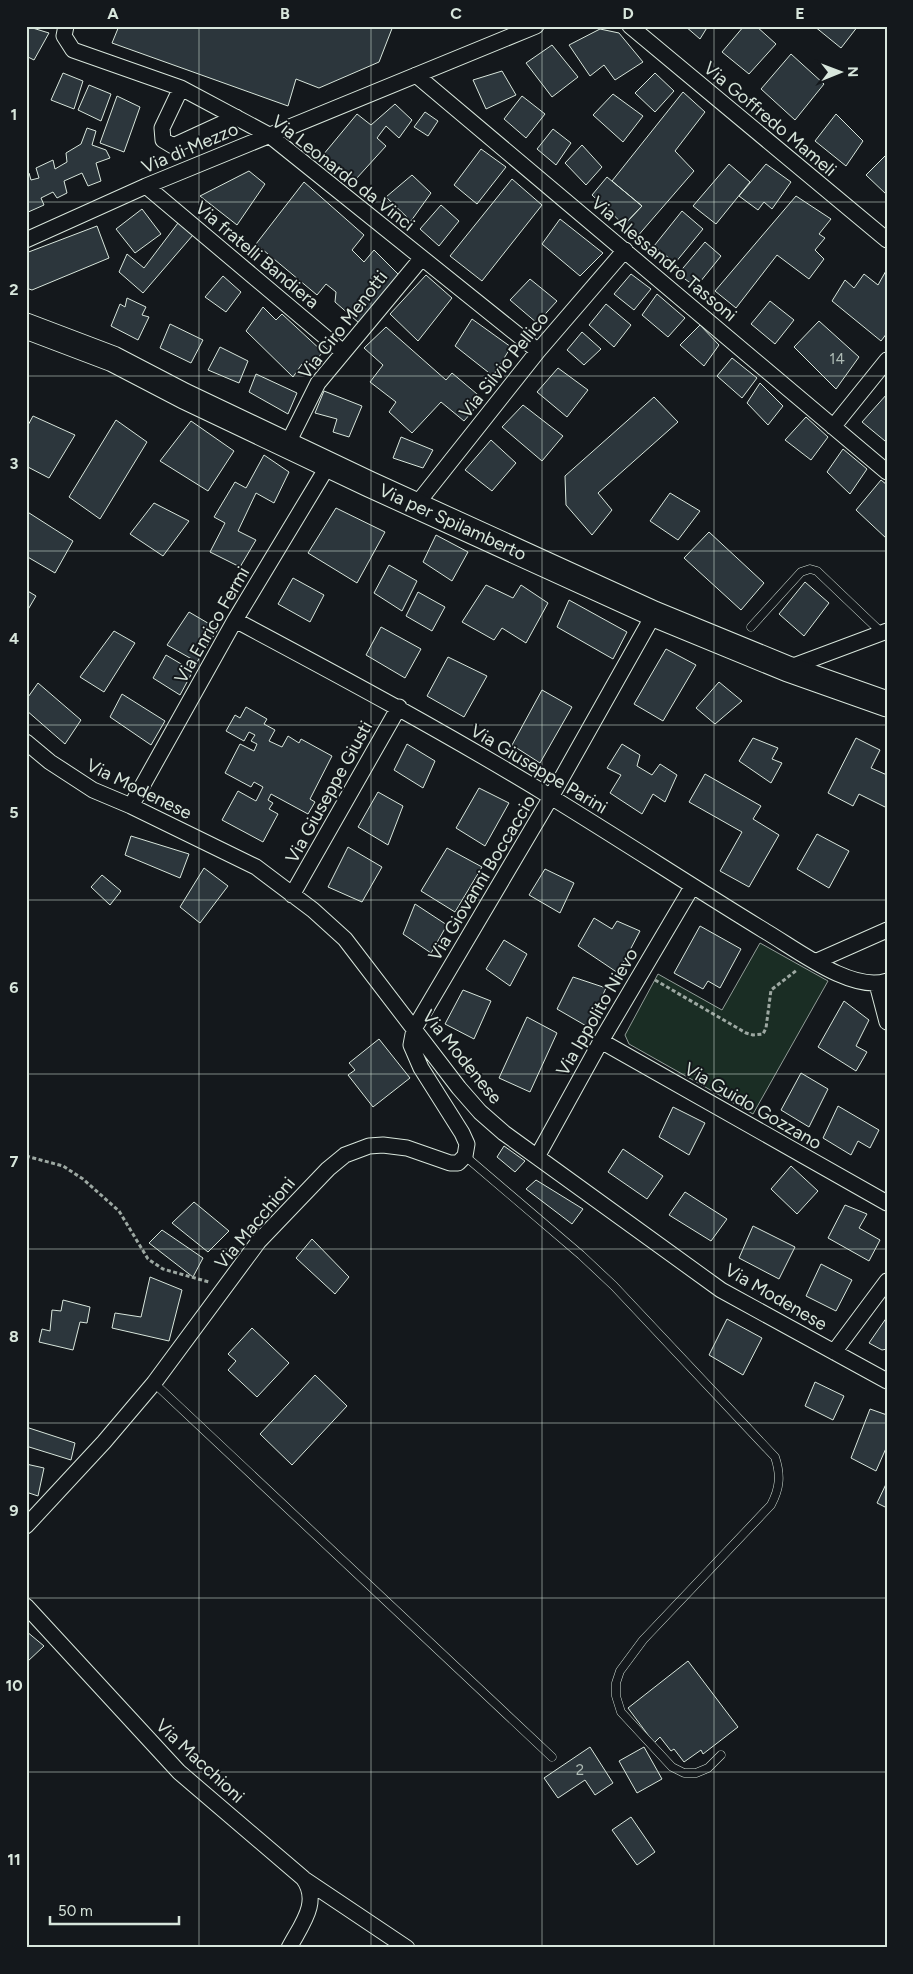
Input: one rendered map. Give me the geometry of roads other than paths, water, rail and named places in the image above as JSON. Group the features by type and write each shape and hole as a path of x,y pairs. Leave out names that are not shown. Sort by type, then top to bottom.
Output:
{"main road":[{"name":"Via per Spilamberto","path":"26,326 113,359 287,446 654,614 788,668 887,704"}],"street":[{"name":"Via Leonardo da Vinci","path":"66,26 64,36 73,50 181,88 269,135 421,259 538,351"},
{"name":"Via di Mezzo","path":"26,240 146,186 536,26"},
{"name":"Via Goffredo Mameli","path":"630,26 887,240"},
{"name":"Via Alessandro Tassoni","path":"416,75 887,472"},
{"path":"181,88 162,128 163,140 173,146 236,117"},
{"name":"Via fratelli Bandiera","path":"146,186 344,352"},
{"name":"Via Silvio Pellico","path":"416,505 538,351 625,250"},
{"name":"Via Ciro Menotti","path":"287,446 318,383 421,259"},
{"path":"833,427 887,360"},
{"name":"Via Enrico Fermi","path":"132,806 235,620 328,464"},
{"name":"Via Giovanni Boccaccio","path":"414,1028 551,797 654,614"},
{"name":"Via Giuseppe Parini","path":"235,620 399,707 551,797 692,887 846,978 882,983"},
{"path":"788,668 884,632"},
{"name":"Via Giuseppe Giusti","path":"292,895 399,707"},
{"name":"Via Modenese","path":"26,742 50,762 94,790 132,806 256,867 328,922 344,939 480,1112 504,1133 721,1290 887,1381"},
{"name":"Via Ippolito Nievo","path":"537,1157 601,1041 692,887"},
{"path":"817,961 887,930"},
{"path":"882,983 887,1022"},
{"path":"414,1028 411,1045 421,1068 462,1133 467,1144 465,1156"},
{"name":"Via Guido Gozzano","path":"601,1041 887,1203"},
{"name":"Via Macchioni","path":"26,1526 104,1442 154,1383 259,1241 315,1181 345,1156 369,1146 383,1145 407,1148 450,1163 458,1162 465,1156"},
{"path":"834,1352 887,1281"},
{"name":"Via Macchioni","path":"26,1606 180,1772 303,1878 407,1948"},
{"path":"289,1948 311,1904 309,1886 303,1878"}],"lane":[{"path":"751,627 800,572 810,569 817,571 884,632"},
{"path":"465,1156 574,1248 614,1286 775,1458 779,1469 779,1482 777,1493 771,1505 643,1640 620,1671 616,1683 616,1696 621,1712 672,1767 684,1773 696,1773 708,1768 721,1756"},
{"path":"154,1383 552,1757"}]}
